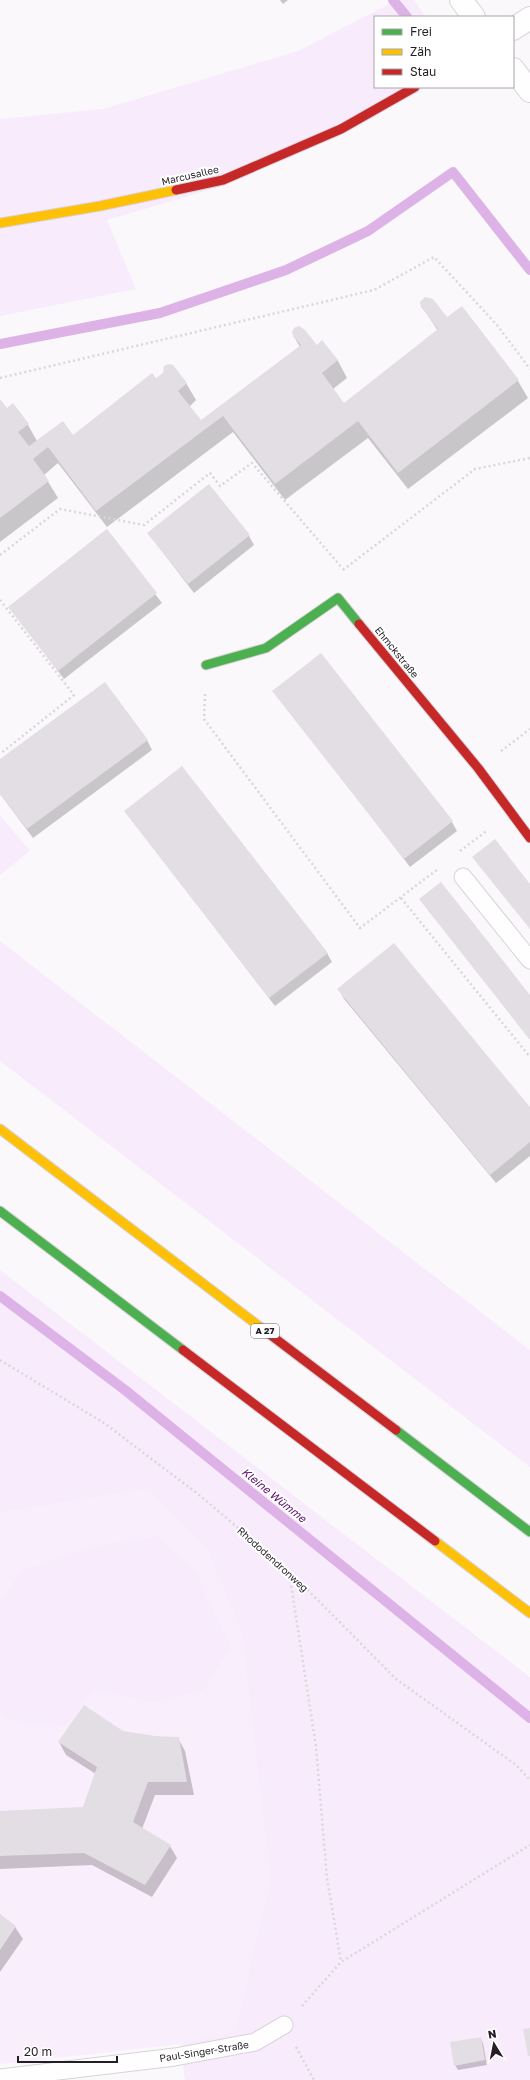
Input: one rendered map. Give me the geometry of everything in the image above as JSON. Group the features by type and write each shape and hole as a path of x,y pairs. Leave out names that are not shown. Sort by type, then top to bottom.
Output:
{"main road":[{"name":"Marcusallee","path":"0,223 100,206 223,180 341,129 413,88"},
{"name":"Ehmckstraße","path":"206,665 266,648 338,598 478,768 530,838"},
{"name":"A 27","path":"0,1129 530,1532"},
{"path":"0,1211 530,1614"}],"street":[{"path":"461,0 473,16"},
{"path":"514,28 530,18"},
{"path":"514,70 530,91"}],"lane":[{"path":"463,876 530,960"},
{"name":"Paul-Singer-Straße","path":"0,2078 175,2057 255,2042 284,2026"}],"path":[{"path":"0,378 374,290 434,256 497,325 530,369"},
{"path":"0,555 60,509 144,525 210,472 220,486 252,463 343,569 475,469 530,458"},
{"path":"0,600 74,695 0,754"},
{"path":"206,665 204,719 360,928 442,866"},
{"path":"478,768 530,729"},
{"path":"458,853 510,813"},
{"path":"401,898 530,1057"},
{"name":"Rhododendronweg","path":"0,1360 104,1422 198,1494 289,1571 396,1679 516,1765 530,1780"},
{"path":"289,1571 316,1747 327,1878 341,1962"},
{"path":"314,2080 284,2026 341,1962 530,1845"}],"shaded area":[{"path":"397,0 414,0 425,16 374,16 374,88 424,88 346,133 226,185 107,220 136,289 0,316 0,119 103,109 298,51"},
{"path":"0,815 30,851 0,875"},
{"path":"0,941 530,1350 530,1467 0,1061"},
{"path":"0,1270 530,1677 530,2080 185,2080 180,2044 235,2031 270,1879 242,1634 206,1547 148,1489 0,1513"},
{"path":"148,1489 206,1547 242,1634 270,1879 235,2031 180,2044 0,2064 0,1513"},
{"path":"157,1536 196,1572 231,1647 204,1690 155,1703 93,1690 65,1726 17,1723 0,1713 0,1599 2,1601 21,1571 95,1546"}],"building":[{"path":"425,297 433,299 447,317 462,306 519,380 398,473 358,421 275,484 223,416 96,511 48,447 33,459 49,481 0,518 0,399 7,408 13,403 29,424 18,432 29,446 63,421 73,435 152,373 156,378 163,373 164,366 169,364 173,365 187,383 178,391 201,420 301,345 293,336 292,332 294,328 299,326 305,330 317,345 322,340 338,360 322,373 344,403 438,329 421,307 420,302"},
{"path":"209,484 250,535 188,584 147,533"},
{"path":"107,529 157,593 58,671 8,607"},
{"path":"321,653 453,821 404,859 272,691"},
{"path":"105,682 148,740 27,829 0,794 0,759"},
{"path":"182,766 328,953 269,998 124,811"},
{"path":"495,839 530,884 530,929 472,857"},
{"path":"441,882 530,995 530,1040 419,899"},
{"path":"394,943 530,1107 530,1142 490,1175 337,989"},
{"path":"84,1705 123,1731 155,1736 179,1737 187,1782 148,1782 133,1822 171,1845 145,1885 84,1853 0,1856 0,1811 83,1807 97,1767 58,1742"},
{"path":"0,1914 16,1926 0,1950"},
{"path":"530,2028 530,2056 528,2056 523,2029"},
{"path":"481,2037 485,2060 454,2066 450,2042"}],"waterway":[{"path":"393,0 406,16"},
{"path":"0,344 160,313 286,270 368,231 453,172 530,270"},
{"name":"Kleine Wümme","path":"0,1296 125,1390 530,1718"}],"traffic: fast":[{"path":"206,665 266,648 338,598 359,624"},
{"path":"0,1211 183,1350"},
{"path":"396,1430 530,1532"}],"traffic: slow":[{"path":"0,223 100,206 176,190"},
{"path":"0,1129 264,1330"},
{"path":"435,1541 530,1613"}],"traffic: jam":[{"path":"176,190 223,180 341,129 413,88"},
{"path":"359,624 478,768 530,838"},
{"path":"264,1330 396,1430"},
{"path":"183,1350 435,1541"}]}
